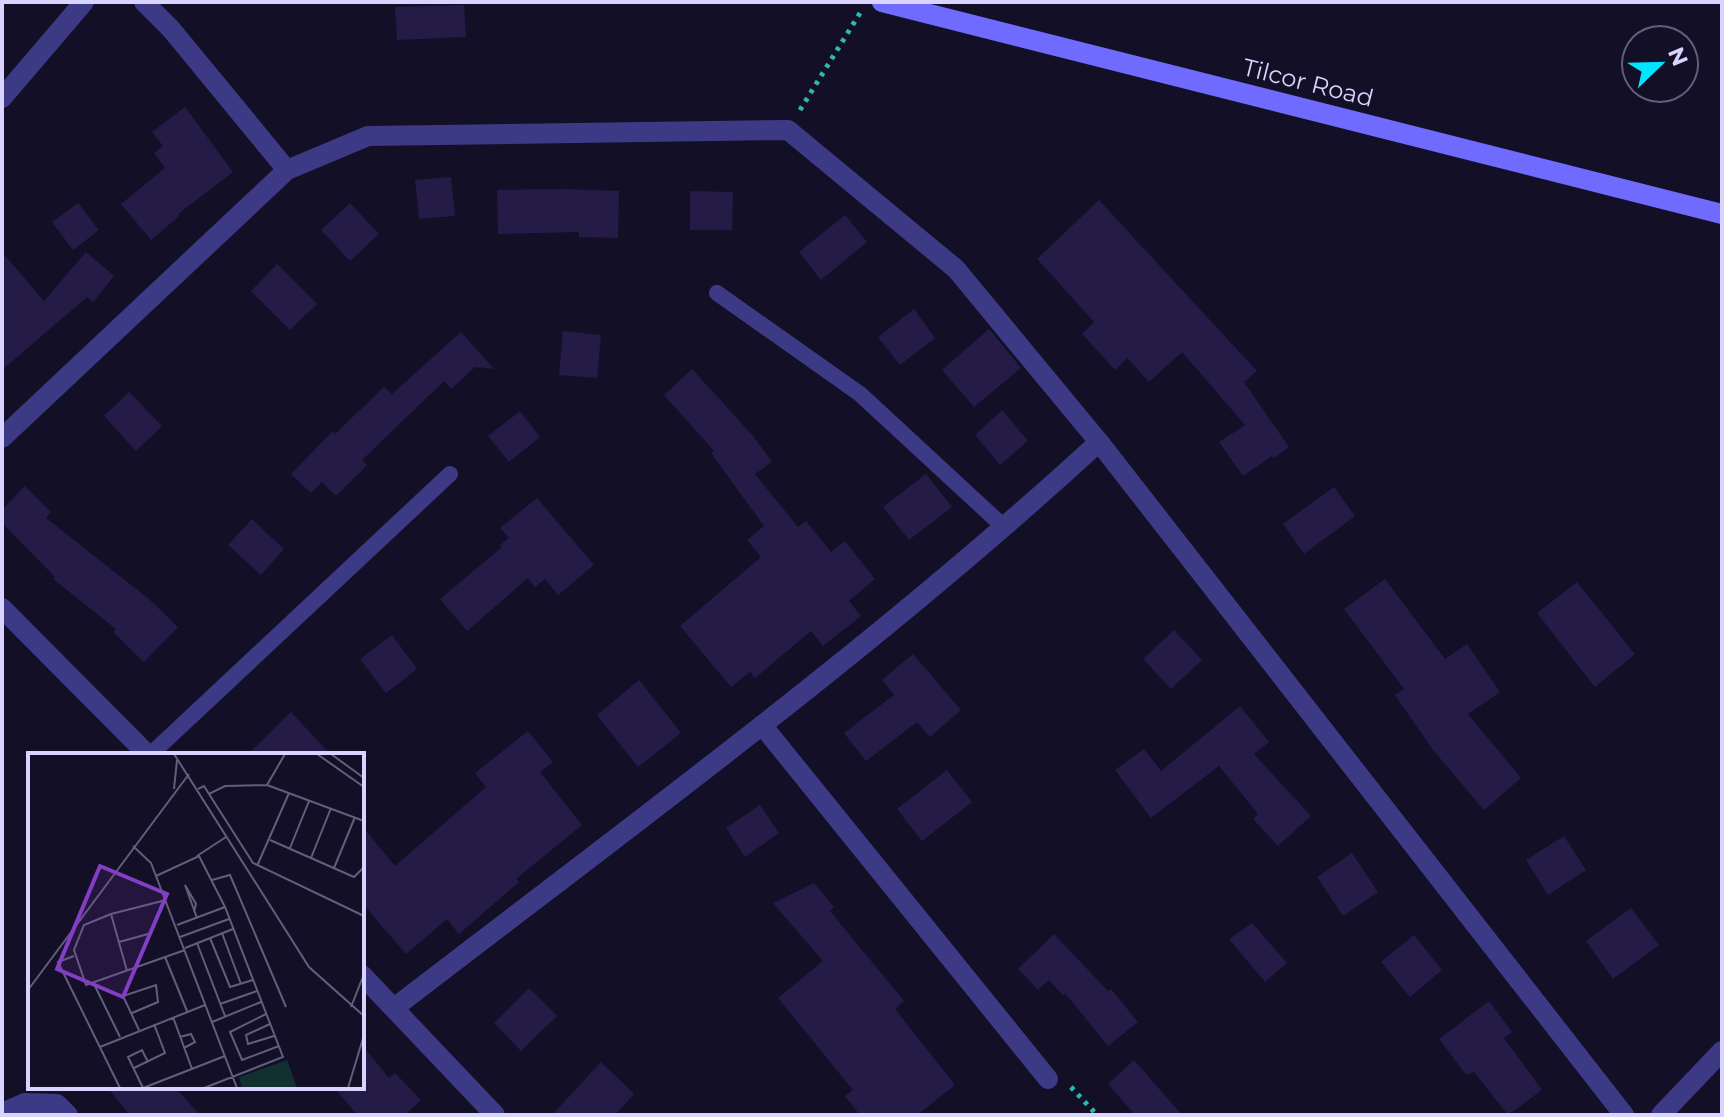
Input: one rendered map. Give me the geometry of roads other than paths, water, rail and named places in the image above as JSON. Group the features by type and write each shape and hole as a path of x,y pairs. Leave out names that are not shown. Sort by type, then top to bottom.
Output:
{"street":[{"path":"2,98 84,2"},
{"path":"144,2 171,29 287,170"},
{"name":"Tilcor Road","path":"882,2 1722,214"},
{"path":"2,438 287,170 368,136 788,130 956,269 1099,442 1624,1115"},
{"path":"394,1008 762,725 1005,528 1099,442"},
{"path":"4,617 147,753"},
{"path":"762,725 1048,1079"},
{"path":"364,977 495,1115"},
{"path":"1661,1115 1722,1051"},
{"path":"2,1113 25,1103 57,1104 68,1115"}],"lane":[{"path":"717,293 860,394 1005,528"},
{"path":"151,753 450,474"}]}
